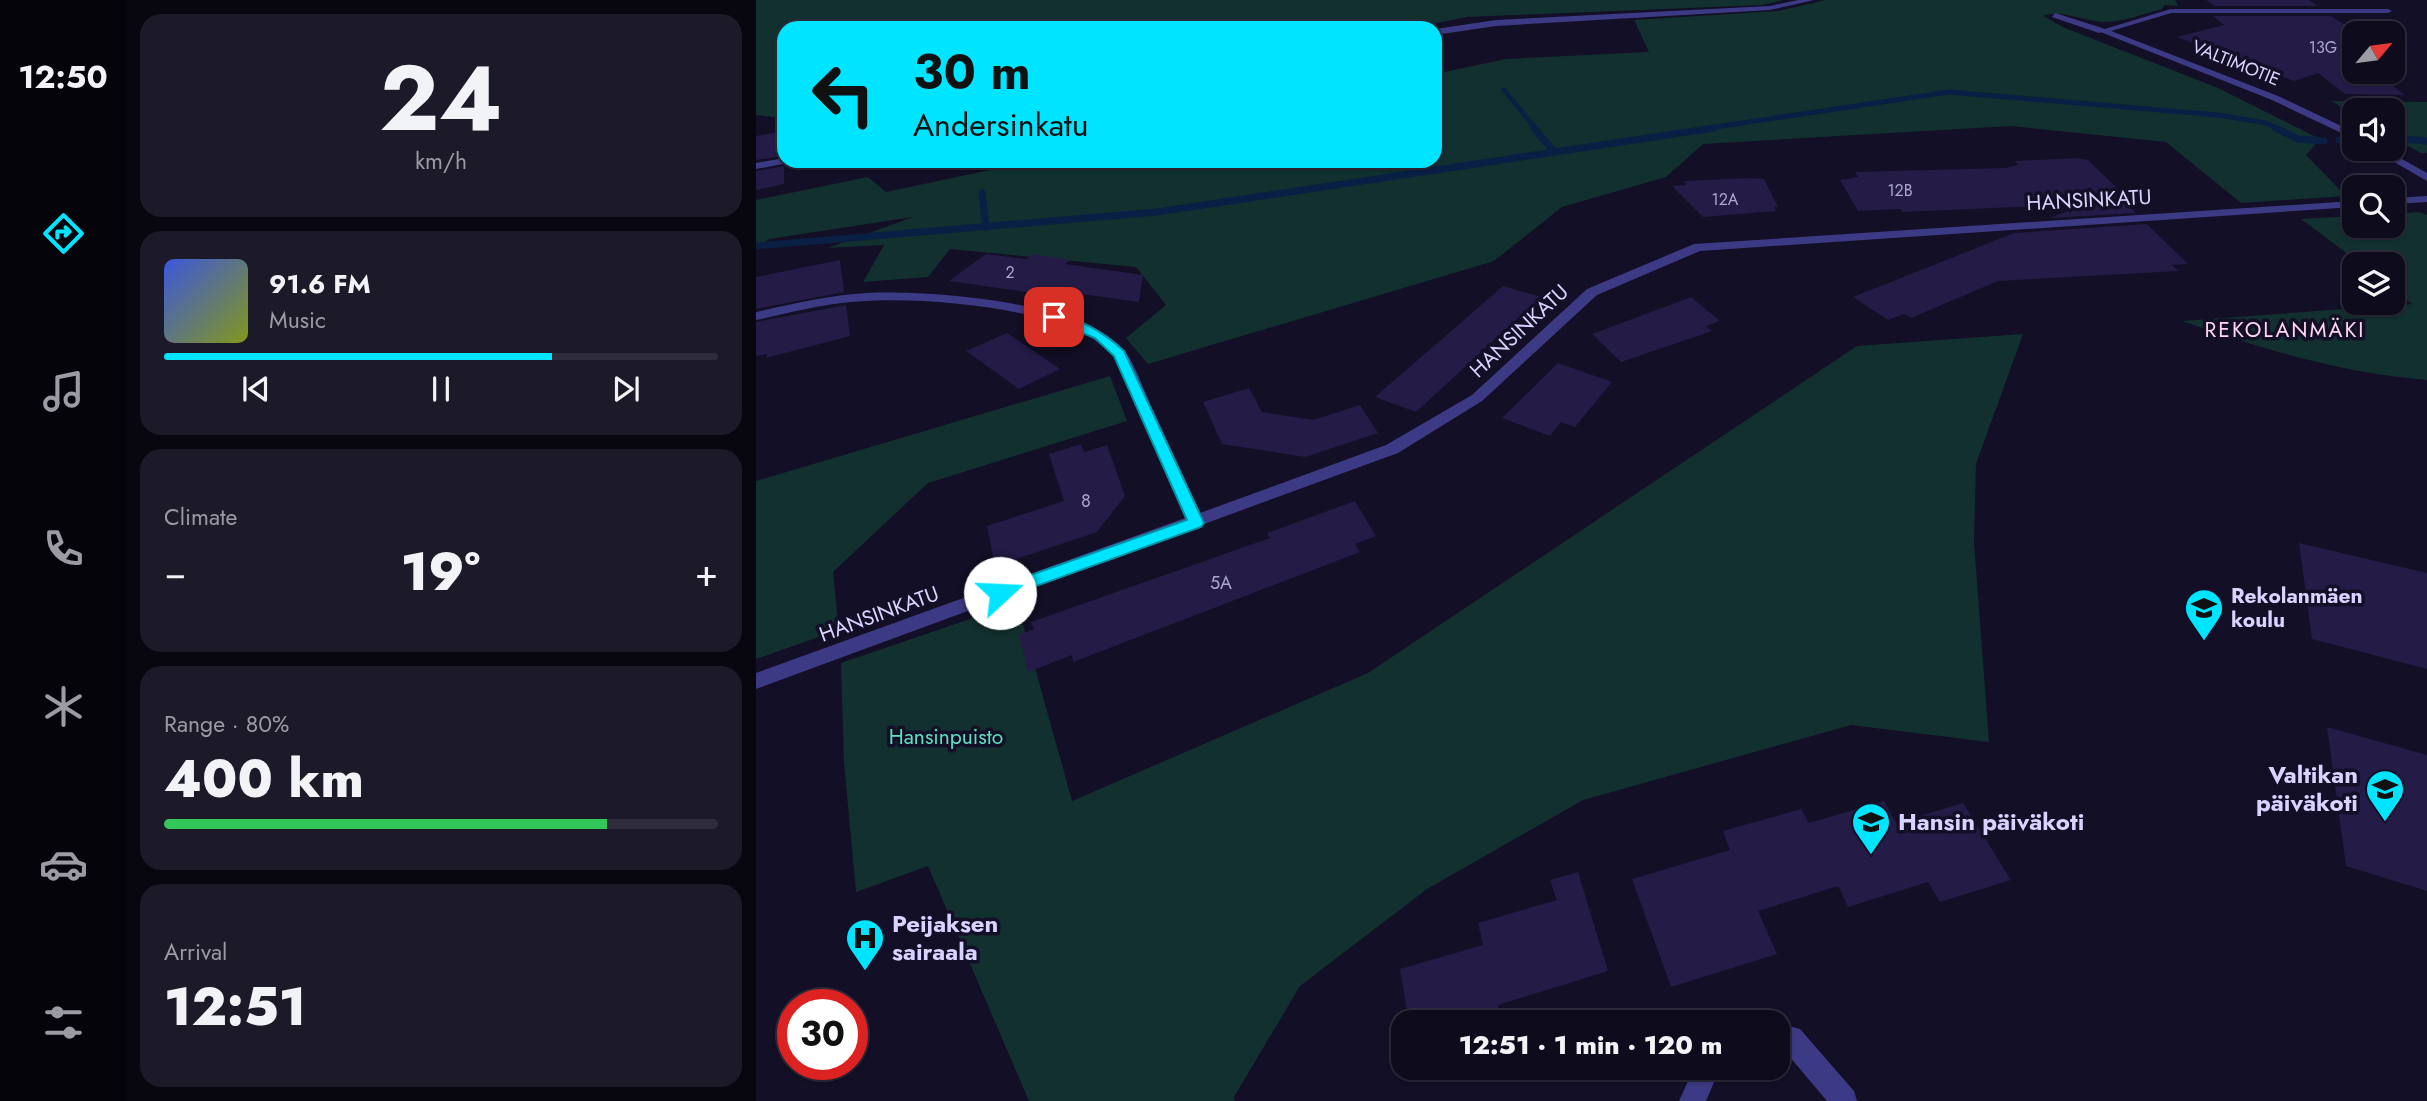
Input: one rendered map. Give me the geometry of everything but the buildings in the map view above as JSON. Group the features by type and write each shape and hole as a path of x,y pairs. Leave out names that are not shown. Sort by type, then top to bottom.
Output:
{"street":[{"path":"1442,31 1496,23 1770,8 1810,0"},
{"path":"2102,31 2174,11"},
{"name":"VALTIMOTIE","path":"2102,31 2275,97 2342,130"},
{"path":"2398,161 2427,178"},
{"path":"756,166 777,162"},
{"path":"2405,200 2427,199"},
{"name":"HANSINKATU","path":"756,681 1196,523 1392,449 1477,398 1592,292 1698,247 2342,205"},
{"path":"756,316 815,302 867,297 926,297 1054,317 1100,335 1120,354 1196,523"},
{"path":"1790,1038 1844,1101"},
{"path":"1692,1101 1702,1080"}],"lane":[{"path":"2174,11 2388,11"},
{"path":"2055,15 2102,31"}],"green space":[{"path":"756,0 1784,0 1762,5 1466,17 1442,22 777,21 777,117 756,115"},
{"path":"1826,0 2175,0 2178,6 2164,5 2162,9 2110,22 2057,14 2043,16 2065,28 2218,88 2320,139 2306,155 2342,192 2342,196 2241,203 2166,142 2011,126 1703,144 1666,177 1562,207 1494,261 1148,364 1126,338 1166,305 1136,267 950,249 928,277 863,282 884,245 828,248 913,217 769,239 756,249 756,200 868,177 886,192 999,168 1442,168 1442,73 1506,59 1649,52 1634,20 1778,11"},
{"path":"2331,101 2342,101 2342,107"},
{"path":"2405,102 2427,102 2427,153 2421,153 2405,144"},
{"path":"2419,212 2427,215 2427,380 2362,371 2302,358 2182,321 2342,309 2342,315 2405,315 2405,305 2412,304 2405,298 2405,252 2345,252 2301,219 2342,217 2342,238 2405,238 2405,213"},
{"name":"Hansinpuisto","path":"2023,334 1976,464 1974,542 1989,742 1851,725 1583,800 1427,889 1300,986 1234,1097 1235,1101 1029,1101 928,866 856,892 844,762 841,663 1017,603 1072,801 1368,673 1857,346"},
{"path":"1110,376 1127,421 928,483 833,572 839,630 756,659 756,481"}],"waterway":[{"path":"1504,90 1536,129"},
{"path":"1702,129 1949,92 2218,115 2266,123 2279,129"},
{"path":"1534,128 1554,152"},
{"path":"986,227 1157,212 1714,128"},
{"path":"2275,128 2298,139 2324,141"},
{"path":"2405,139 2427,141"},
{"path":"982,193 986,227"},
{"path":"756,246 986,227"}],"place":[{"name":"Rekolanmäen koulu","path":"2204,642"},
{"name":"Valtikan päiväkoti","path":"2385,823"},
{"name":"Hansin päiväkoti","path":"1871,856"},
{"name":"Peijaksen sairaala","path":"865,972"}],"district":[{"name":"REKOLANMÄKI","path":"2285,330"}],"route":[{"path":"1000,593 1196,523 1120,354 1100,335 1054,317"}]}
